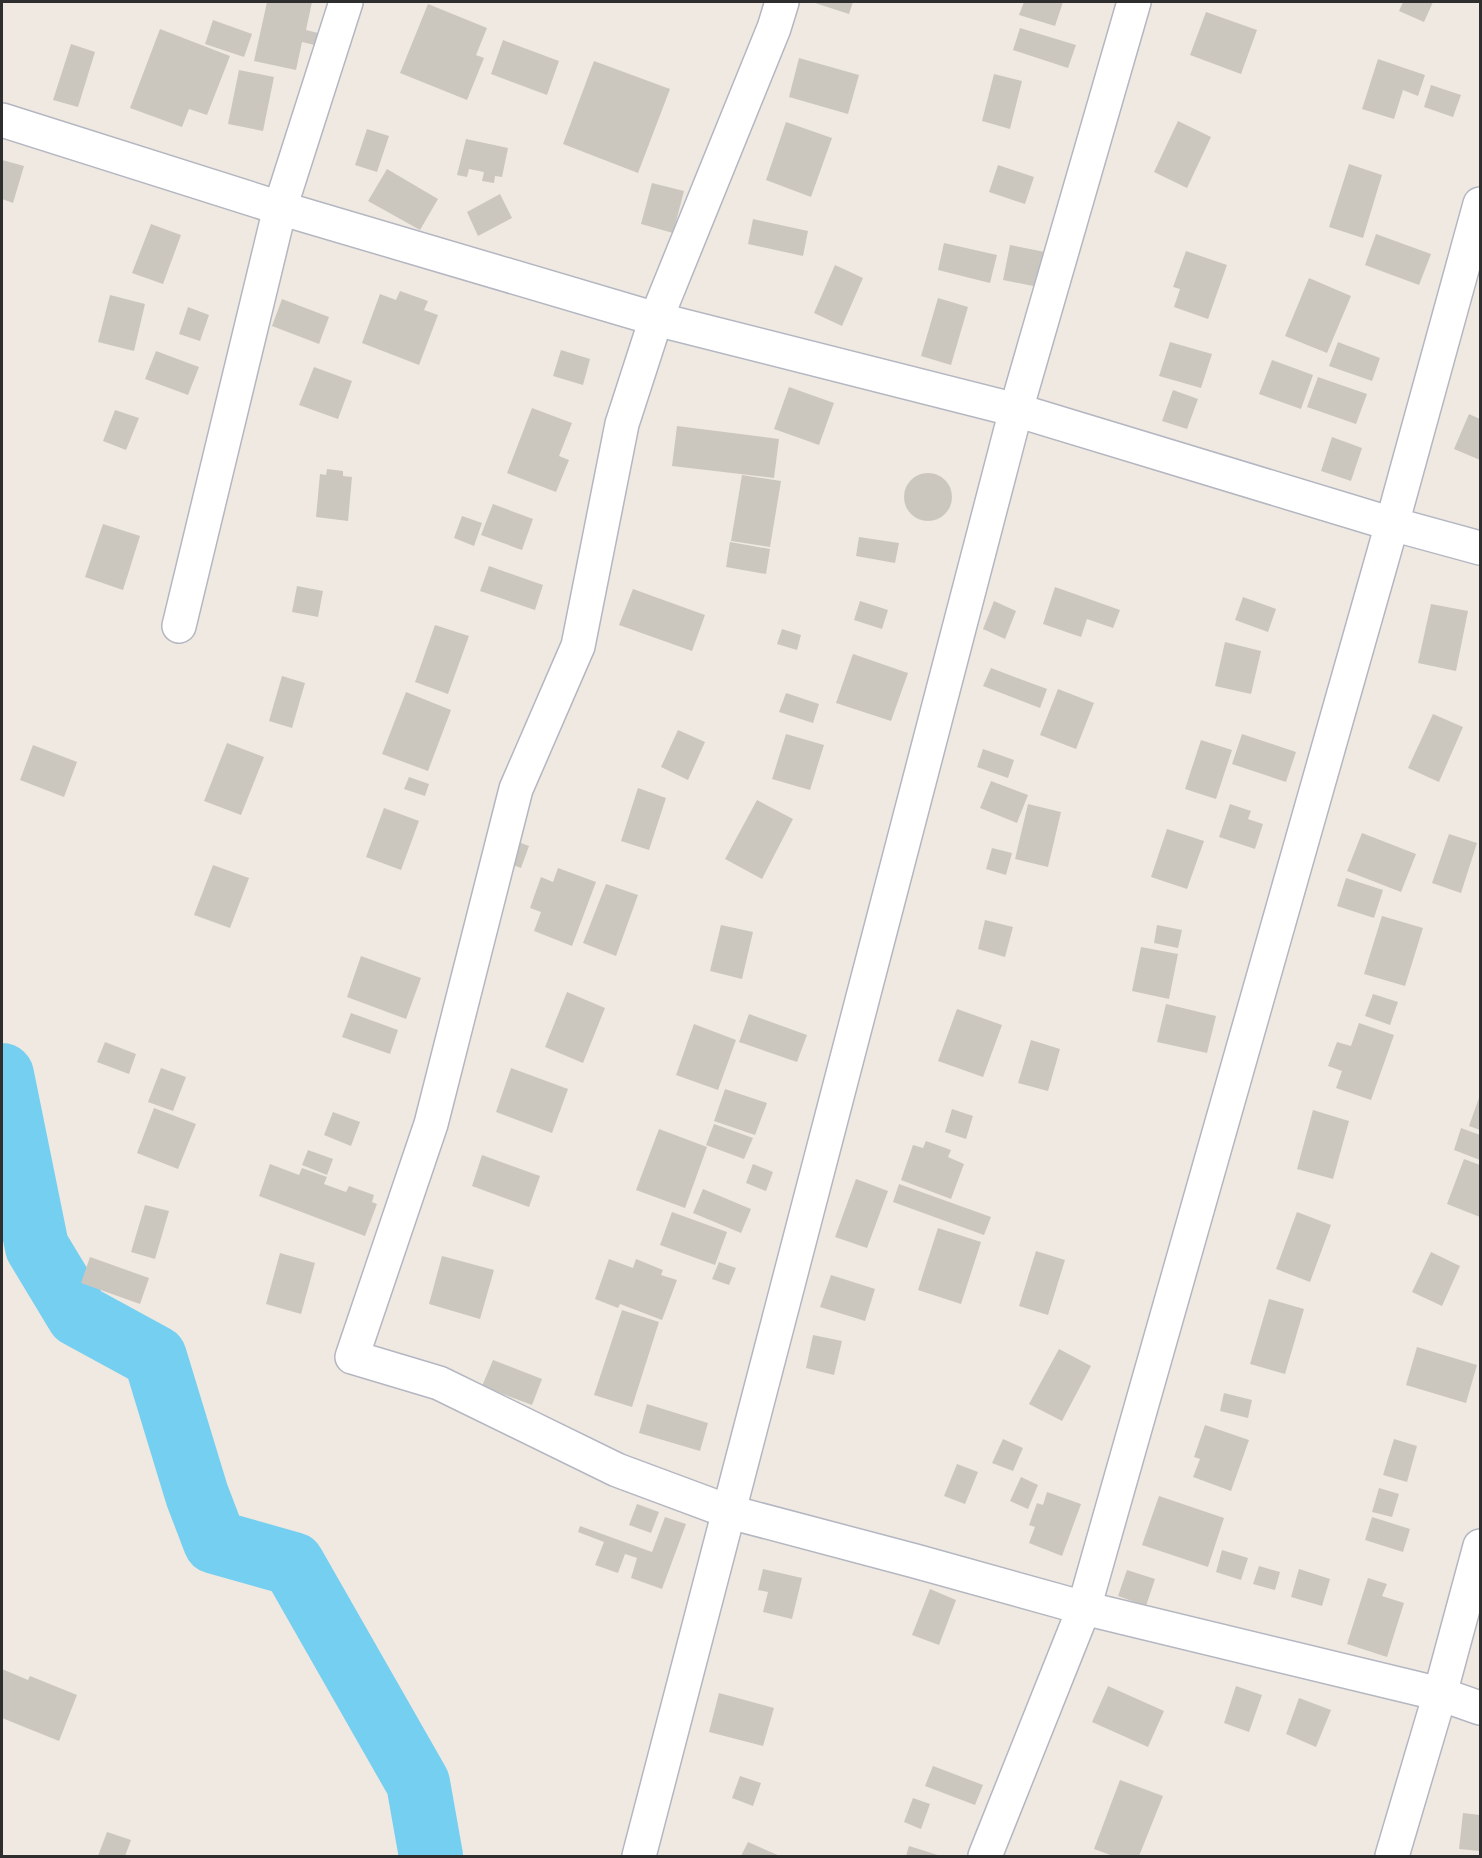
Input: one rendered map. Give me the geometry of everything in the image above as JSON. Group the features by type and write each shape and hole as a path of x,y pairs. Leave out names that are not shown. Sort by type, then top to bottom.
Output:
{"street":[{"path":"180,626 280,208 346,2"},
{"path":"782,2 774,28 656,319 621,424 578,646 516,789 431,1124 352,1357 439,1383 617,1470 730,1512 1084,1608 1440,1694 1480,1708"},
{"path":"639,1857 1016,410 1134,2"},
{"path":"2,120 280,208 656,319 1016,410 1392,524 1480,548"},
{"path":"985,1857 1084,1608 1392,524 1480,204"},
{"path":"1392,1857 1440,1694 1480,1546"}],"building":[{"path":"267,2 312,2 306,30 322,34 319,46 302,42 296,70 254,61"},
{"path":"812,2 853,2 849,14"},
{"path":"1024,2 1063,2 1055,26 1019,15"},
{"path":"1403,2 1433,2 1424,22 1399,11"},
{"path":"428,4 487,28 476,55 484,58 467,100 400,73"},
{"path":"1206,12 1257,30 1241,74 1190,55"},
{"path":"213,20 252,34 244,57 205,44"},
{"path":"1020,28 1076,45 1068,68 1013,50"},
{"path":"160,29 230,56 207,115 189,109 182,127 130,108"},
{"path":"503,40 559,61 547,95 491,74"},
{"path":"71,44 95,52 78,107 53,100"},
{"path":"799,58 859,75 848,114 789,97"},
{"path":"1378,59 1425,75 1418,96 1403,90 1394,119 1362,109"},
{"path":"594,61 670,89 638,173 563,144"},
{"path":"239,70 274,77 263,131 228,124"},
{"path":"994,74 1022,81 1010,129 982,121"},
{"path":"1431,85 1461,95 1453,117 1424,107"},
{"path":"1178,121 1211,137 1187,188 1154,172"},
{"path":"786,122 832,138 811,197 766,180"},
{"path":"367,129 389,136 377,172 355,165"},
{"path":"466,139 508,148 502,177 495,176 494,183 482,181 484,172 469,169 467,177 457,175"},
{"path":"2,160 24,166 13,203 2,199"},
{"path":"1349,164 1382,175 1363,238 1329,227"},
{"path":"998,165 1034,177 1025,204 989,192"},
{"path":"387,169 438,199 420,230 368,201"},
{"path":"652,183 684,191 673,233 641,224"},
{"path":"500,194 512,218 478,236 467,212"},
{"path":"753,219 808,231 803,256 748,244"},
{"path":"151,224 181,235 163,284 132,273"},
{"path":"1376,234 1431,254 1419,285 1365,265"},
{"path":"944,243 997,255 990,283 938,270"},
{"path":"1010,245 1050,253 1043,288 1003,280"},
{"path":"1186,251 1227,265 1208,319 1174,307 1180,289 1173,287"},
{"path":"835,265 863,278 842,326 814,313"},
{"path":"1309,278 1351,296 1327,353 1285,336"},
{"path":"400,291 428,301 424,310 438,315 419,365 362,343 380,294 396,300"},
{"path":"110,295 145,304 134,351 98,342"},
{"path":"938,298 968,307 951,365 921,356"},
{"path":"282,299 329,317 319,344 272,326"},
{"path":"188,307 209,315 200,341 179,334"},
{"path":"1170,342 1212,354 1201,388 1159,376"},
{"path":"1338,342 1380,358 1372,381 1329,366"},
{"path":"561,350 590,359 583,385 553,376"},
{"path":"156,351 199,367 188,395 145,379"},
{"path":"1272,360 1313,375 1301,409 1259,394"},
{"path":"314,367 352,381 338,419 299,405"},
{"path":"1318,377 1367,394 1356,424 1307,407"},
{"path":"789,387 834,403 819,445 774,429"},
{"path":"1173,390 1198,399 1187,429 1162,421"},
{"path":"532,408 572,423 559,456 569,460 556,492 507,473"},
{"path":"115,410 139,418 126,450 103,441"},
{"path":"1469,414 1480,419 1480,460 1454,449"},
{"path":"677,426 779,439 774,478 672,466"},
{"path":"1332,437 1362,448 1351,481 1321,471"},
{"path":"327,469 343,471 343,476 352,477 348,521 316,517 320,474 326,475"},
{"path":"923,473 933,473 945,480 952,492 952,502 945,514 933,521 923,521 908,510 904,502 904,492 915,477"},
{"path":"742,475 781,481 770,547 731,541"},
{"path":"493,504 533,519 522,550 481,535"},
{"path":"462,516 482,523 474,546 454,538"},
{"path":"103,524 140,536 123,590 85,577"},
{"path":"859,537 899,543 895,563 856,556"},
{"path":"730,542 770,549 766,574 726,567"},
{"path":"489,566 543,585 535,610 480,591"},
{"path":"297,586 323,591 318,617 292,612"},
{"path":"1055,587 1120,610 1113,628 1087,619 1081,637 1043,624"},
{"path":"633,589 705,615 692,651 619,625"},
{"path":"1243,597 1276,609 1268,632 1235,620"},
{"path":"860,601 888,610 882,629 854,620"},
{"path":"994,601 1016,611 1005,639 983,629"},
{"path":"1431,604 1468,611 1456,671 1418,663"},
{"path":"435,625 469,636 448,694 415,682"},
{"path":"782,629 801,635 797,650 777,644"},
{"path":"1225,642 1261,651 1251,694 1215,686"},
{"path":"853,654 908,673 891,721 836,703"},
{"path":"991,668 1047,689 1040,708 983,686"},
{"path":"282,676 305,683 292,728 269,721"},
{"path":"1058,689 1094,703 1076,749 1040,735"},
{"path":"406,692 451,710 428,771 382,754"},
{"path":"786,693 819,704 813,723 779,712"},
{"path":"1433,714 1463,727 1439,782 1408,768"},
{"path":"678,730 705,742 688,780 661,767"},
{"path":"786,734 824,745 810,790 772,779"},
{"path":"1242,734 1296,752 1286,782 1232,764"},
{"path":"1201,740 1232,750 1216,799 1185,789"},
{"path":"227,743 264,757 241,815 204,801"},
{"path":"33,745 77,762 64,797 20,780"},
{"path":"983,749 1014,760 1008,778 977,767"},
{"path":"409,777 429,784 425,796 404,789"},
{"path":"991,781 1028,795 1017,823 980,808"},
{"path":"638,788 666,798 649,850 621,841"},
{"path":"757,800 793,819 762,879 725,859"},
{"path":"1028,804 1061,812 1048,867 1015,859"},
{"path":"1230,804 1251,811 1248,819 1263,824 1255,849 1219,837"},
{"path":"384,808 419,821 401,870 366,857"},
{"path":"1167,829 1204,841 1187,889 1151,877"},
{"path":"1362,833 1416,854 1401,892 1347,871"},
{"path":"1449,834 1477,843 1461,893 1432,883"},
{"path":"513,840 529,846 521,868 505,862"},
{"path":"992,848 1012,853 1006,875 986,869"},
{"path":"213,865 249,878 230,928 194,915"},
{"path":"558,868 596,882 572,946 534,931 541,912 530,908 541,877 553,882"},
{"path":"1346,878 1383,890 1374,918 1337,906"},
{"path":"606,884 638,895 616,956 583,943"},
{"path":"1382,916 1423,928 1405,986 1364,974"},
{"path":"985,920 1013,927 1005,957 978,949"},
{"path":"721,925 753,932 742,979 710,971"},
{"path":"1157,925 1182,930 1178,948 1154,943"},
{"path":"1141,947 1178,954 1169,999 1132,991"},
{"path":"361,956 421,978 406,1019 347,997"},
{"path":"567,992 605,1008 583,1063 545,1047"},
{"path":"1373,994 1398,1002 1390,1025 1365,1016"},
{"path":"1166,1004 1216,1016 1207,1053 1157,1042"},
{"path":"957,1009 1002,1025 983,1077 938,1061"},
{"path":"351,1013 398,1030 390,1054 342,1037"},
{"path":"749,1014 807,1035 797,1062 739,1042"},
{"path":"1359,1023 1394,1035 1371,1100 1336,1088 1342,1071 1328,1066 1337,1042 1351,1046"},
{"path":"694,1024 736,1040 718,1090 676,1075"},
{"path":"1031,1040 1060,1049 1048,1091 1018,1083"},
{"path":"105,1042 136,1054 129,1074 97,1062"},
{"path":"161,1068 186,1077 173,1111 148,1102"},
{"path":"511,1068 568,1089 552,1133 496,1112"},
{"path":"725,1089 767,1103 755,1135 714,1121"},
{"path":"1480,1095 1480,1130 1469,1126"},
{"path":"154,1108 196,1124 178,1169 137,1153"},
{"path":"952,1109 973,1116 966,1139 945,1132"},
{"path":"1313,1110 1349,1121 1333,1179 1297,1169"},
{"path":"333,1112 360,1122 351,1146 324,1135"},
{"path":"714,1124 753,1138 744,1159 706,1145"},
{"path":"1461,1128 1480,1135 1480,1160 1454,1150"},
{"path":"659,1129 707,1147 685,1208 636,1190"},
{"path":"926,1141 951,1150 948,1157 964,1164 951,1199 901,1180 913,1145 923,1148"},
{"path":"308,1150 333,1159 327,1175 302,1165"},
{"path":"482,1155 540,1176 529,1207 472,1186"},
{"path":"1464,1159 1480,1165 1480,1217 1447,1204"},
{"path":"270,1164 299,1175 302,1168 327,1177 324,1184 346,1192 349,1186 374,1195 372,1202 377,1204 365,1236 259,1196"},
{"path":"753,1164 773,1172 766,1191 746,1183"},
{"path":"856,1179 888,1191 867,1248 835,1237"},
{"path":"899,1184 991,1217 984,1235 893,1202"},
{"path":"703,1189 751,1209 741,1233 693,1213"},
{"path":"145,1205 169,1211 155,1259 131,1252"},
{"path":"672,1212 727,1232 715,1265 660,1245"},
{"path":"1297,1212 1331,1225 1310,1282 1276,1269"},
{"path":"938,1228 981,1242 961,1304 918,1290"},
{"path":"1036,1251 1065,1260 1048,1315 1019,1306"},
{"path":"1431,1252 1460,1266 1442,1306 1412,1292"},
{"path":"280,1253 315,1263 301,1314 266,1304"},
{"path":"442,1256 494,1270 480,1319 429,1304"},
{"path":"90,1257 149,1278 140,1304 81,1283"},
{"path":"609,1259 633,1268 636,1259 663,1270 661,1275 677,1280 662,1320 620,1304 618,1308 595,1299"},
{"path":"719,1262 736,1268 729,1285 712,1279"},
{"path":"831,1275 875,1289 865,1321 820,1307"},
{"path":"1269,1299 1304,1309 1285,1374 1250,1364"},
{"path":"622,1310 659,1322 632,1407 594,1395"},
{"path":"813,1335 842,1341 834,1375 806,1368"},
{"path":"1417,1347 1477,1365 1466,1403 1406,1385"},
{"path":"1059,1349 1091,1366 1062,1421 1029,1404"},
{"path":"493,1360 542,1379 532,1405 482,1386"},
{"path":"1224,1393 1252,1400 1248,1418 1220,1411"},
{"path":"647,1404 708,1423 700,1451 639,1433"},
{"path":"1205,1425 1249,1440 1231,1491 1193,1477 1200,1459 1194,1457"},
{"path":"1003,1439 1023,1448 1013,1471 992,1463"},
{"path":"1394,1439 1417,1446 1407,1482 1383,1475"},
{"path":"957,1464 978,1472 965,1504 944,1496"},
{"path":"1021,1477 1038,1485 1028,1509 1010,1501"},
{"path":"1379,1488 1399,1494 1392,1517 1372,1512"},
{"path":"1047,1492 1081,1504 1062,1556 1029,1543 1035,1527 1029,1525 1037,1503 1043,1505"},
{"path":"1159,1496 1224,1518 1208,1567 1142,1545"},
{"path":"637,1504 659,1512 651,1533 629,1525"},
{"path":"665,1517 686,1524 662,1589 631,1578 637,1558 625,1554 618,1573 595,1565 604,1542 578,1532 580,1526 652,1552"},
{"path":"1372,1517 1410,1529 1403,1552 1365,1540"},
{"path":"1222,1550 1248,1558 1241,1580 1216,1572"},
{"path":"1259,1566 1280,1572 1275,1590 1253,1584"},
{"path":"763,1569 802,1578 792,1619 763,1612 768,1592 758,1590"},
{"path":"1299,1569 1330,1579 1322,1606 1291,1597"},
{"path":"1127,1570 1155,1579 1146,1606 1118,1596"},
{"path":"1368,1578 1387,1584 1382,1596 1404,1603 1387,1657 1347,1644"},
{"path":"930,1589 956,1600 939,1645 912,1635"},
{"path":"2,1669 28,1680 30,1676 77,1695 59,1741 2,1718"},
{"path":"1108,1686 1164,1711 1148,1747 1092,1722"},
{"path":"1236,1686 1262,1695 1249,1732 1224,1723"},
{"path":"719,1693 774,1708 763,1746 709,1732"},
{"path":"1299,1698 1331,1710 1316,1747 1286,1734"},
{"path":"933,1766 983,1785 975,1805 925,1786"},
{"path":"740,1776 761,1783 753,1806 732,1798"},
{"path":"1120,1780 1163,1796 1139,1856 1113,1856 1094,1849"},
{"path":"913,1798 930,1804 921,1829 904,1822"},
{"path":"1463,1813 1480,1815 1480,1851 1459,1849"},
{"path":"107,1832 131,1840 125,1856 98,1856"},
{"path":"748,1842 780,1856 741,1856"},
{"path":"909,1846 941,1856 906,1856"}],"waterway":[{"path":"2,1075 37,1247 78,1315 155,1357 197,1495 215,1542 293,1564 418,1783 431,1856"}]}
